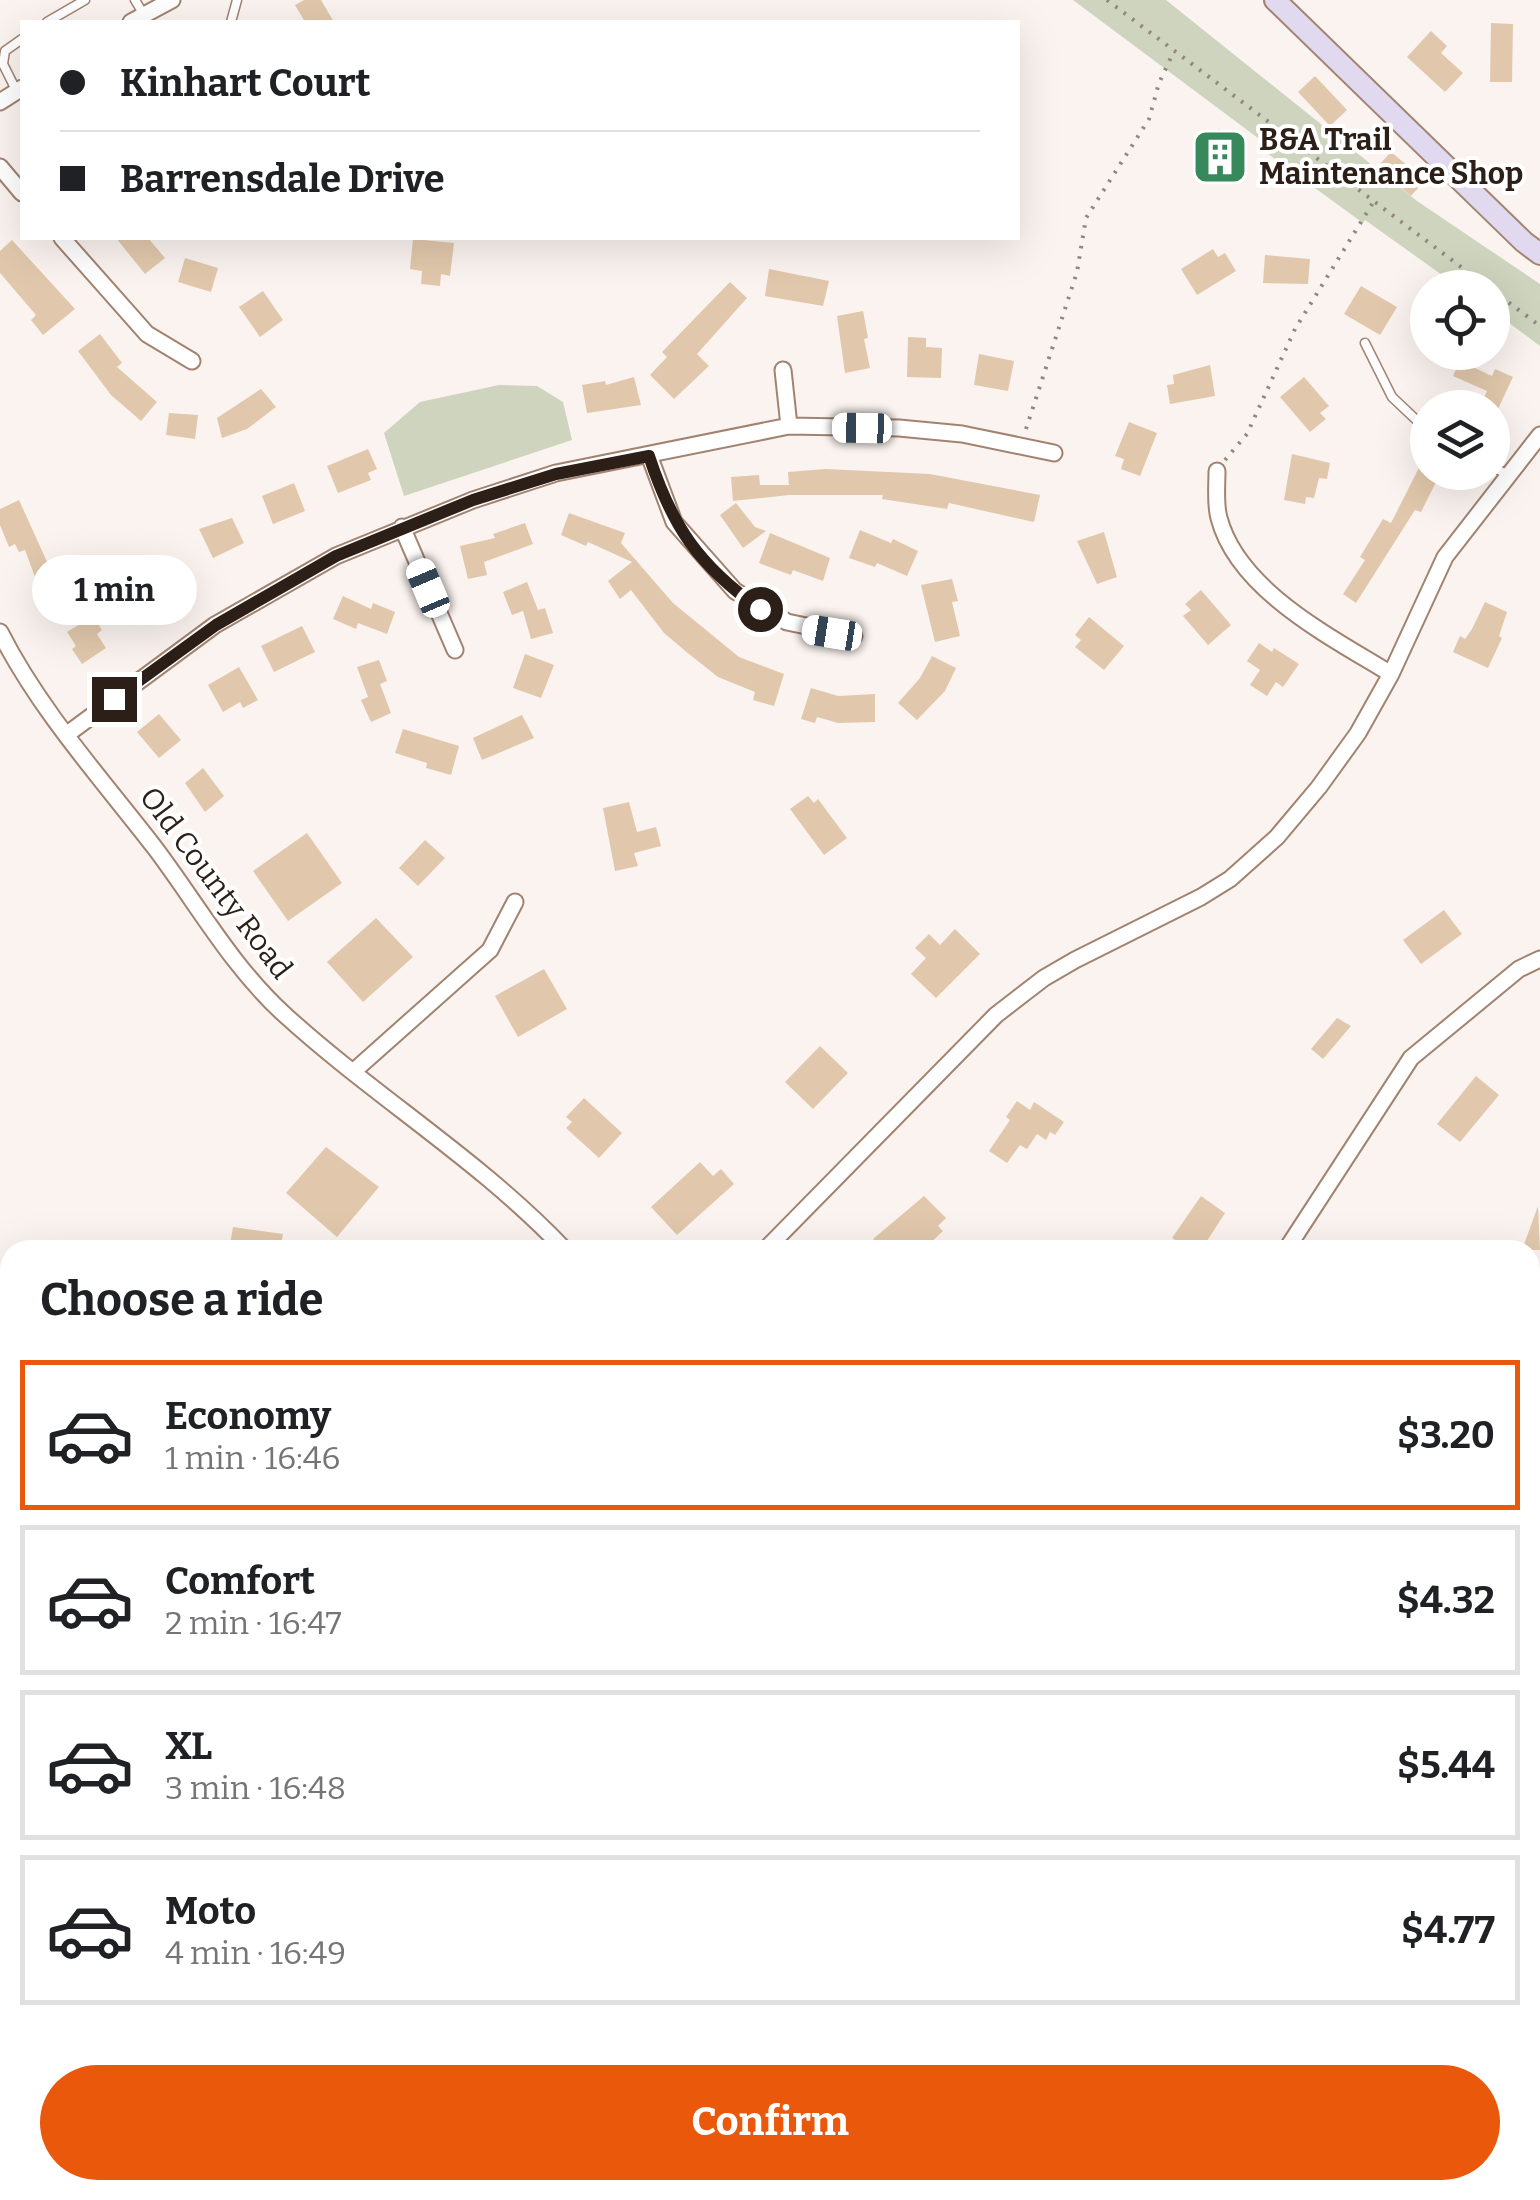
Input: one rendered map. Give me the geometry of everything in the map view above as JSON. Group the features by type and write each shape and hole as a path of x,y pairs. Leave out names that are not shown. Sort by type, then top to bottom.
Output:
{"street":[{"path":"137,19 172,0"},
{"path":"1275,0 1540,254"},
{"path":"0,102 20,90"},
{"path":"0,167 20,191"},
{"path":"64,240 147,334 192,360"},
{"path":"783,370 789,426"},
{"path":"66,735 216,625 336,556 402,527 556,474 789,426 962,434 1054,453"},
{"path":"1510,474 1540,436"},
{"path":"649,456 674,522 735,592 787,622 854,636"},
{"path":"1217,471 1218,516 1225,534 1272,596 1323,634 1391,674"},
{"path":"775,1240 996,1014 1044,978 1201,896 1230,879 1257,856 1319,787 1358,732 1391,674 1445,557 1497,490"},
{"path":"402,527 455,650"},
{"name":"Old County Road","path":"0,632 15,663 66,735 254,984 286,1016 441,1139 553,1240"},
{"path":"354,1071 490,950 515,902"},
{"path":"1293,1240 1411,1058 1519,969 1540,959"}],"lane":[{"path":"50,20 84,0"},
{"path":"135,0 137,19"},
{"path":"20,40 5,51 3,64 20,90"},
{"path":"1365,343 1392,397 1410,414"}],"path":[{"path":"1107,0 1466,270"},
{"path":"1021,446 1077,272 1086,218 1149,119 1174,50"},
{"path":"1217,471 1248,434 1295,329 1374,200"},
{"path":"1510,303 1540,326"}],"green space":[{"path":"1073,0 1166,0 1417,201 1540,284 1540,346 1510,324 1510,270 1435,270 1267,153 1270,147"},
{"path":"499,385 537,386 563,402 572,440 404,496 384,433 420,402"}],"building":[{"path":"304,0 321,0 333,20 304,20 295,5"},
{"path":"1491,23 1513,24 1512,82 1490,82"},
{"path":"1431,31 1447,46 1441,53 1463,73 1445,92 1407,57"},
{"path":"1315,76 1347,110 1330,126 1298,92"},
{"name":"B&A Trail Maintenance Shop","path":"1219,129 1247,152 1221,184 1193,162"},
{"path":"1391,152 1425,180 1411,196 1377,167"},
{"path":"12,240 75,309 43,335 31,320 36,315 0,273 0,251"},
{"path":"118,240 150,240 165,258 145,274"},
{"path":"413,240 454,243 450,276 441,274 440,286 421,284 422,271 410,269"},
{"path":"1213,249 1218,257 1225,253 1236,271 1197,295 1181,269"},
{"path":"1265,255 1310,259 1308,284 1263,283"},
{"path":"185,258 218,268 211,292 178,282"},
{"path":"769,269 829,281 823,306 765,296"},
{"path":"730,282 747,298 697,354 709,366 674,399 650,375 667,357 662,352"},
{"path":"1361,286 1397,307 1380,335 1344,314"},
{"path":"263,291 283,320 260,337 239,307"},
{"path":"863,311 870,368 845,373 837,316"},
{"path":"100,334 122,363 117,367 157,402 141,421 111,395 78,351"},
{"path":"908,337 926,338 926,347 942,348 941,378 907,377"},
{"path":"979,354 1014,361 1008,391 974,385"},
{"path":"1210,365 1215,396 1170,404 1167,385 1174,384 1173,375"},
{"path":"1456,370 1479,370 1492,376 1497,370 1513,377 1507,390 1485,390 1453,376"},
{"path":"634,377 641,405 587,413 582,385 605,381 606,385"},
{"path":"1304,377 1329,406 1320,413 1326,419 1310,432 1280,397"},
{"path":"261,389 276,407 247,429 222,438 217,418"},
{"path":"169,413 198,415 195,439 166,435"},
{"path":"1129,422 1157,433 1140,476 1121,469 1124,459 1115,456"},
{"path":"368,449 377,469 368,473 371,480 338,493 327,466"},
{"path":"1292,454 1330,463 1327,479 1319,478 1314,498 1306,497 1305,504 1284,500"},
{"path":"826,469 930,474 1040,495 1034,522 949,503 947,509 882,499 883,495 789,495 733,501 731,477 759,475 760,485 789,485 788,472"},
{"path":"294,483 305,511 273,524 262,496"},
{"path":"1410,486 1410,490 1432,490 1421,512 1415,510 1356,603 1343,594 1365,560 1360,557 1383,519 1391,523"},
{"path":"19,500 48,564 61,560 73,592 45,604 25,550 19,552 15,544 9,547 0,525 0,509"},
{"path":"736,503 755,527 766,531 743,548 720,515"},
{"path":"569,513 625,533 621,543 673,603 739,657 784,674 774,706 753,700 755,692 718,677 689,654 664,633 631,590 620,599 608,581 632,562 588,542 586,546 561,535"},
{"path":"232,518 244,543 213,558 199,529"},
{"path":"525,523 533,544 484,562 487,575 468,579 460,546 495,538 493,534"},
{"path":"860,530 918,551 907,576 877,563 875,567 849,558"},
{"path":"1104,532 1117,577 1097,584 1077,541"},
{"path":"770,533 830,558 823,581 759,563"},
{"path":"165,557 181,583 151,601 136,575"},
{"path":"952,579 958,601 952,602 960,636 935,642 921,585"},
{"path":"527,582 538,610 545,608 553,633 531,639 523,611 512,615 503,592"},
{"path":"1201,590 1231,625 1208,645 1183,616 1191,610 1185,604"},
{"path":"343,596 371,609 373,603 395,612 387,634 358,623 356,629 333,619"},
{"path":"1485,602 1507,612 1499,636 1502,638 1488,668 1453,652 1460,636 1465,639 1472,629"},
{"path":"93,616 102,630 97,634 106,648 82,664 67,632"},
{"path":"1089,617 1124,646 1104,670 1075,647 1081,640 1075,635"},
{"path":"302,626 315,652 274,672 261,646"},
{"path":"1259,643 1299,664 1283,687 1276,682 1267,696 1250,685 1260,670 1247,661"},
{"path":"525,654 554,665 541,698 513,688"},
{"path":"932,656 956,668 945,691 917,720 898,703 920,678"},
{"path":"379,660 387,681 380,684 391,713 371,722 361,700 368,697 357,667"},
{"path":"239,667 258,700 243,708 240,702 223,712 208,685"},
{"path":"811,688 838,696 875,694 875,722 838,723 817,717 815,723 801,719"},
{"path":"159,714 181,740 159,758 137,732"},
{"path":"522,715 534,738 482,760 473,738"},
{"path":"403,729 459,746 451,775 395,753"},
{"path":"203,768 224,796 205,812 185,783"},
{"path":"808,796 814,803 818,799 847,838 824,855 790,809"},
{"path":"629,802 637,832 656,827 661,846 634,853 638,866 615,871 603,808"},
{"path":"307,833 342,883 288,921 253,871"},
{"path":"425,840 445,858 418,886 399,868"},
{"path":"1444,910 1462,934 1421,964 1403,940"},
{"path":"376,918 413,957 363,1002 327,962"},
{"path":"955,929 980,954 936,998 911,974 926,958 915,948 929,934 940,945"},
{"path":"544,969 567,1009 518,1037 495,996"},
{"path":"1337,1018 1351,1026 1323,1059 1311,1049"},
{"path":"820,1046 848,1073 813,1109 785,1082"},
{"path":"1476,1076 1499,1095 1460,1142 1437,1124"},
{"path":"584,1098 622,1133 599,1158 566,1128 572,1122 566,1117"},
{"path":"1017,1101 1030,1110 1034,1102 1064,1122 1046,1140 1037,1134 1027,1149 1020,1145 1007,1163 989,1151 1010,1120 1006,1117"},
{"path":"326,1147 379,1187 337,1237 286,1193"},
{"path":"700,1162 713,1176 721,1169 734,1184 677,1235 651,1207"},
{"path":"924,1196 946,1218 938,1226 943,1231 933,1240 873,1239"},
{"path":"1201,1196 1225,1213 1208,1240 1172,1238"},
{"path":"1538,1206 1540,1240 1526,1240"},
{"path":"233,1227 283,1234 282,1240 231,1240"}],"place":[{"name":"B&A Trail Maintenance Shop","path":"1220,157"}],"route":[{"path":"114,699 216,625 336,556 473,500 556,474 649,456 674,522 735,592 760,609"}]}
